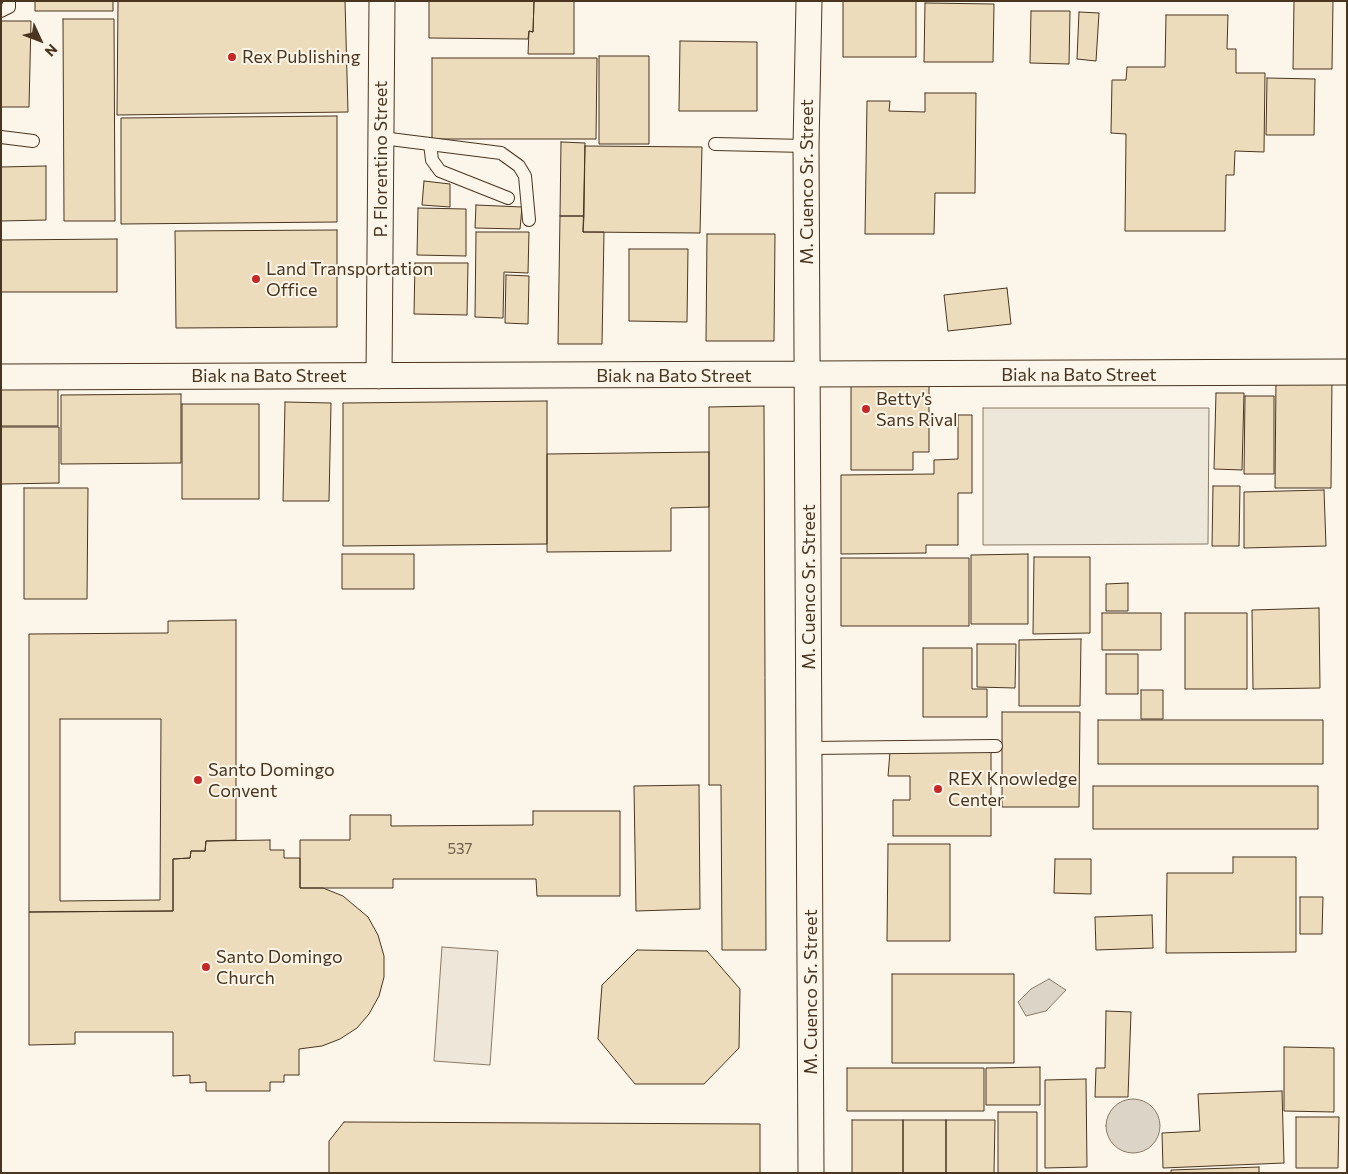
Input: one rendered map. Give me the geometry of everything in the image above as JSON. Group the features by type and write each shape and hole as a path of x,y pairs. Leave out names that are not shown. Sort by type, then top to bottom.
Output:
{"street":[{"name":"P. Florentino Street","path":"379,376 382,1"},
{"name":"M. Cuenco Sr. Street","path":"809,1 806,146 812,1173"},
{"name":"Biak na Bato Street","path":"1,378 808,376 1347,372"}],"lane":[{"path":"1,11 10,7 9,1"},
{"path":"1,136 33,141"},
{"path":"382,138 501,153 512,160 526,176 528,220"},
{"path":"430,144 432,160 440,171 508,198"},
{"path":"715,144 806,146"},
{"path":"810,748 996,746"}],"shaded area":[{"path":"983,408 1209,408 1208,544 983,545"},
{"path":"442,947 498,951 490,1065 434,1061"},
{"path":"1049,979 1066,990 1046,1011 1026,1016 1018,1002 1031,989"},
{"path":"1133,1099 1143,1101 1152,1107 1158,1116 1160,1126 1158,1136 1152,1145 1143,1151 1133,1153 1123,1151 1114,1145 1108,1136 1106,1126 1108,1116 1114,1107 1123,1101"}],"building":[{"path":"35,1 113,1 113,11 35,11"},
{"name":"Rex Publishing","path":"118,1 345,1 348,112 117,115"},
{"path":"429,1 534,1 533,32 529,31 528,39 429,38"},
{"path":"534,1 574,1 574,54 528,54 529,31 533,32"},
{"path":"843,1 916,1 916,57 843,57"},
{"path":"1294,1 1333,1 1332,69 1293,69"},
{"path":"925,3 994,4 993,62 924,62"},
{"path":"1031,11 1070,11 1069,64 1030,63"},
{"path":"1079,12 1099,13 1096,61 1077,59"},
{"path":"1166,15 1228,15 1227,49 1236,49 1236,73 1265,73 1264,152 1235,151 1234,175 1226,175 1225,231 1125,231 1126,134 1111,133 1112,80 1126,80 1127,67 1165,67"},
{"path":"63,19 114,19 115,221 64,221"},
{"path":"1,21 31,21 29,107 1,107"},
{"path":"680,41 757,42 757,111 679,111"},
{"path":"599,56 649,56 649,144 599,144"},
{"path":"432,58 597,58 596,139 432,139"},
{"path":"1267,78 1315,79 1314,135 1266,135"},
{"path":"925,93 976,93 975,193 935,193 934,234 865,234 867,101 890,101 889,111 925,112"},
{"path":"337,116 337,222 121,224 121,118"},
{"path":"561,142 585,143 584,216 560,216"},
{"path":"585,146 702,147 700,233 583,232"},
{"path":"46,166 46,220 1,221 1,167"},
{"path":"424,181 450,184 450,207 422,205"},
{"path":"476,205 522,207 520,229 475,228"},
{"path":"418,208 466,209 466,256 417,255"},
{"path":"560,216 584,216 583,232 604,232 602,344 558,344"},
{"name":"Land Transportation Office","path":"337,230 337,327 176,328 175,231"},
{"path":"476,232 529,232 528,273 504,272 503,318 475,317"},
{"path":"707,234 775,234 774,341 706,341"},
{"path":"117,239 117,292 1,292 1,240"},
{"path":"629,249 688,249 687,322 629,321"},
{"path":"415,263 468,263 467,315 414,314"},
{"path":"506,275 529,276 528,324 505,323"},
{"path":"1007,288 1011,324 948,331 944,295"},
{"path":"1276,377 1332,377 1331,488 1275,488"},
{"path":"851,384 929,384 929,452 913,452 913,470 851,470"},
{"path":"1,389 58,389 58,426 1,426"},
{"path":"1216,393 1244,393 1242,470 1214,469"},
{"path":"181,394 181,463 61,464 61,395"},
{"path":"1245,396 1274,396 1274,474 1244,474"},
{"path":"547,401 547,544 343,546 343,403"},
{"path":"285,402 331,403 329,501 283,501"},
{"path":"182,404 259,404 259,499 182,499"},
{"path":"764,406 766,950 722,950 721,785 709,785 709,407"},
{"path":"958,415 972,415 972,493 958,493 958,545 926,545 926,553 841,554 841,475 934,474 934,460 958,459"},
{"path":"1,427 59,427 59,483 1,484"},
{"path":"709,452 709,507 671,508 671,551 547,552 547,454"},
{"path":"1213,486 1240,486 1239,546 1212,546"},
{"path":"24,488 88,488 87,599 24,599"},
{"path":"1324,490 1326,546 1244,548 1244,492"},
{"path":"342,554 414,554 414,589 342,589"},
{"path":"1028,554 1028,624 971,624 971,555"},
{"path":"1034,557 1090,557 1090,633 1033,634"},
{"path":"841,558 969,558 969,626 841,626"},
{"path":"1128,583 1128,611 1106,611 1106,584"},
{"path":"1319,608 1320,688 1253,689 1252,610"},
{"path":"1102,613 1161,613 1161,650 1102,650"},
{"path":"1185,613 1247,613 1247,689 1185,689"},
{"name":"Santo Domingo Convent","path":"236,620 236,840 206,841 205,851 191,851 190,858 173,859 173,911 29,912 29,634 168,633 168,621","holes":["60,719 161,719 160,900 60,901"]},
{"path":"1081,639 1080,706 1019,706 1019,640"},
{"path":"977,644 1016,644 1015,688 977,687"},
{"path":"923,648 972,648 972,689 987,689 987,717 923,717"},
{"path":"1106,654 1138,654 1138,694 1106,694"},
{"path":"1141,690 1163,690 1163,719 1141,719"},
{"path":"1002,712 1080,712 1079,807 1002,807"},
{"path":"1098,720 1323,720 1323,764 1098,764"},
{"path":"991,749 991,836 893,836 893,800 910,800 910,776 888,776 890,752"},
{"path":"699,785 700,909 636,911 634,786"},
{"path":"1093,786 1318,786 1318,829 1093,829"},
{"path":"533,811 620,811 620,896 537,896 536,879 393,879 393,888 300,888 300,840 350,840 350,815 391,815 391,826 533,825"},
{"name":"Santo Domingo Church","path":"270,840 270,850 284,850 284,858 300,858 300,888 323,888 343,896 368,917 378,935 384,956 384,977 379,996 369,1014 357,1028 340,1039 322,1046 299,1049 299,1075 284,1075 284,1082 270,1082 270,1091 206,1091 206,1082 190,1083 190,1075 173,1076 173,1032 75,1032 75,1044 29,1045 29,912 173,911 173,859 190,858 191,851 205,851 206,841"},
{"path":"888,844 950,844 950,941 887,941"},
{"path":"1233,857 1296,857 1296,952 1166,953 1167,873 1233,873"},
{"path":"1055,859 1091,859 1091,894 1054,893"},
{"path":"1300,897 1323,897 1322,934 1300,934"},
{"path":"1152,915 1153,948 1096,950 1095,917"},
{"path":"637,950 707,951 740,989 739,1048 704,1084 635,1084 598,1039 602,985"},
{"path":"892,974 1014,974 1014,1063 892,1063"},
{"path":"1106,1011 1131,1012 1128,1097 1095,1097 1096,1068 1105,1068"},
{"path":"1284,1047 1334,1048 1334,1112 1284,1111"},
{"path":"1040,1067 1040,1105 986,1105 986,1068"},
{"path":"847,1068 984,1068 984,1111 847,1111"},
{"path":"1086,1079 1087,1167 1045,1168 1045,1080"},
{"path":"1282,1091 1284,1163 1163,1168 1162,1133 1200,1131 1198,1094"},
{"path":"998,1112 1037,1112 1037,1173 998,1173"},
{"path":"1296,1117 1339,1117 1338,1168 1296,1168"},
{"path":"852,1120 903,1120 903,1173 852,1173"},
{"path":"903,1120 946,1120 946,1173 903,1173"},
{"path":"946,1120 995,1120 994,1173 946,1173"},
{"path":"344,1122 760,1124 760,1173 329,1173 329,1141"},
{"path":"1259,1167 1259,1173 1171,1173 1171,1170"}],"place":[{"name":"Rex Publishing","path":"232,57"},
{"name":"Land Transportation Office","path":"256,279"},
{"name":"Betty’s Sans Rival","path":"866,409"},
{"name":"Santo Domingo Convent","path":"198,780"},
{"name":"REX Knowledge Center","path":"938,789"},
{"name":"Santo Domingo Church","path":"206,967"}]}
